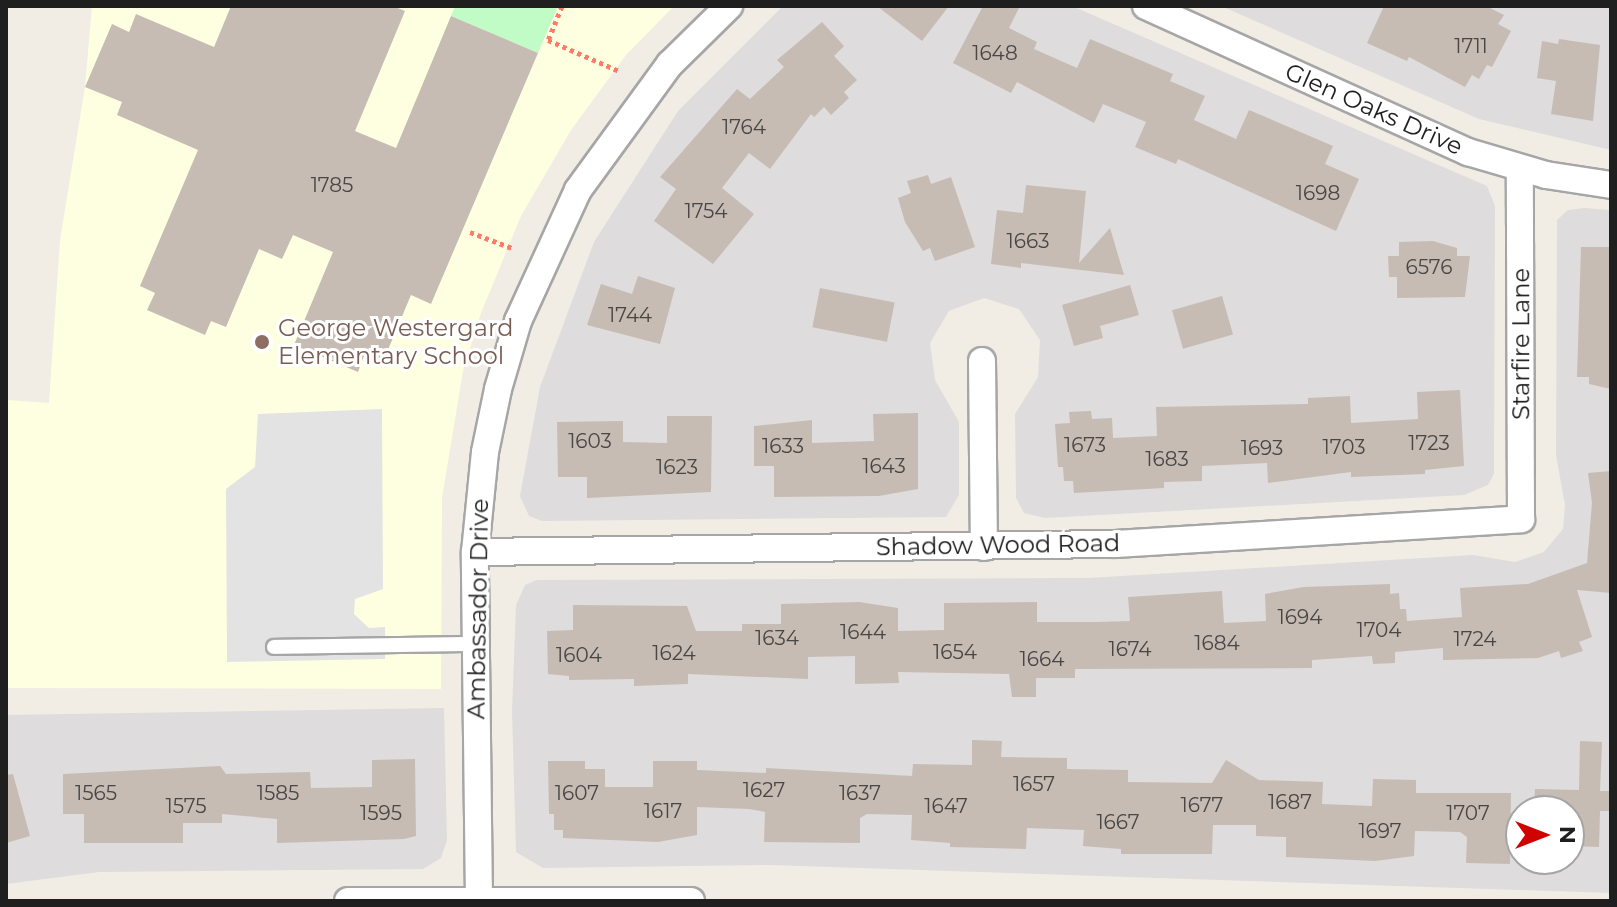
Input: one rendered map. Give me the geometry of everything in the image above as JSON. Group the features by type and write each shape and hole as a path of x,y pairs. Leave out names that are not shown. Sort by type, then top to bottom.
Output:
{"street":[{"name":"Ambassador Drive","path":"479,900 475,552 485,452 498,389 545,254 619,127 670,64 729,6"},
{"name":"Glen Oaks Drive","path":"1146,6 1468,152 1520,169 1611,185"},
{"name":"Starfire Lane","path":"1520,169 1521,519"},
{"path":"982,361 984,547"},
{"name":"Shadow Wood Road","path":"475,552 1116,544 1521,519"},
{"path":"348,901 691,901"}],"lane":[{"path":"274,647 476,644"}],"path":[{"path":"562,6 548,40 619,71"},
{"path":"470,232 512,248"}],"shaded area":[{"name":"George Westergard Elementary School","path":"92,6 674,6 626,55 571,130 521,216 481,313 463,371 442,498 441,689 6,688 6,400 49,403 60,240 85,87"},
{"path":"783,6 1072,6 1487,186 1495,206 1494,474 1488,485 1464,495 1045,518 1024,513 1016,498 1015,414 1038,377 1040,340 1019,309 984,298 949,311 930,343 935,380 959,422 959,495 946,517 542,521 529,516 520,496 540,387 594,242 678,111"},
{"path":"1221,6 1611,6 1611,150 1479,119"},
{"path":"1568,210 1611,210 1611,893 771,865 543,868 516,852 512,711 516,605 525,585 537,580 1088,578 1473,555 1515,562 1544,552 1563,529 1565,505 1556,455 1557,220"},
{"path":"382,409 383,589 355,599 354,614 369,628 385,627 385,659 227,662 226,489 255,467 258,414"},
{"path":"444,708 447,840 441,858 423,869 99,872 6,884 6,715"}],"green space":[{"path":"455,6 558,6 538,53 451,16"}],"building":[{"path":"231,6 393,6 405,11 355,131 396,148 451,16 538,53 431,304 411,295 382,364 364,356 358,372 294,345 333,252 293,235 282,259 259,249 226,327 211,321 205,335 147,310 155,293 140,286 198,150 117,115 122,102 85,87 112,24 129,32 136,14 214,47"},
{"path":"877,6 949,6 922,41"},
{"path":"983,6 1020,6 1009,28 1037,42 1034,49 1077,68 1090,39 1173,74 1170,81 1205,96 1194,120 1236,139 1249,110 1333,146 1325,164 1359,179 1336,231 1178,159 1176,164 1135,147 1146,122 1103,104 1094,123 1017,82 1011,93 953,63"},
{"path":"1384,6 1486,6 1504,15 1498,24 1511,31 1492,67 1487,65 1479,79 1472,75 1465,87 1409,57 1407,61 1367,43"},
{"path":"822,22 844,46 834,56 857,80 844,92 849,98 831,115 824,107 814,117 811,114 770,169 749,153 722,188 754,214 713,264 654,221 676,189 660,177 737,89 750,99 784,67 777,60"},
{"path":"1559,39 1600,45 1593,121 1551,114 1556,81 1537,78 1542,41 1558,44"},
{"path":"928,175 931,184 951,177 975,247 935,261 930,248 923,251 905,222 898,198 911,193 907,181"},
{"path":"1026,185 1086,191 1079,263 1110,228 1124,275 1021,263 1021,268 991,264 997,210 1023,213"},
{"path":"1433,241 1457,248 1457,256 1470,256 1465,297 1397,298 1397,277 1389,277 1388,256 1399,256 1399,242"},
{"path":"1581,247 1611,247 1611,389 1589,384 1589,377 1577,377"},
{"path":"638,276 675,288 660,344 587,325 601,284 632,294"},
{"path":"1130,285 1139,315 1100,326 1103,338 1074,346 1062,305"},
{"path":"820,288 895,303 887,342 812,327"},
{"path":"1222,296 1233,334 1183,349 1172,310"},
{"path":"1460,390 1464,466 1425,470 1425,474 1351,477 1351,472 1268,483 1267,463 1202,466 1202,481 1164,482 1164,488 1074,493 1073,481 1064,481 1063,467 1058,467 1055,424 1070,423 1069,412 1091,411 1092,419 1112,418 1113,438 1157,436 1156,407 1308,404 1308,398 1350,396 1351,423 1418,419 1417,392"},
{"path":"918,413 918,489 879,496 774,497 774,466 754,466 754,426 812,420 812,443 874,441 873,414"},
{"path":"667,416 712,416 711,492 587,498 587,477 558,477 557,422 623,421 623,442 667,443"},
{"path":"1611,471 1611,593 1577,590 1592,637 1579,642 1583,651 1561,658 1559,651 1538,658 1443,660 1443,648 1395,652 1395,663 1373,664 1372,656 1312,660 1312,668 1075,669 1075,678 1036,678 1036,697 1012,697 1009,674 898,672 899,683 855,684 855,656 808,657 808,679 688,674 688,684 634,686 634,679 569,680 569,676 548,674 547,631 573,630 573,605 687,606 696,631 742,631 742,624 781,624 781,604 859,602 898,608 898,631 944,630 944,603 1037,602 1037,622 1130,621 1128,597 1222,591 1224,623 1266,621 1265,594 1304,587 1390,584 1390,594 1399,593 1400,609 1406,609 1407,621 1462,617 1460,588 1528,584 1587,563 1592,503 1588,473"},
{"path":"972,740 1002,741 1001,757 1067,758 1067,769 1128,770 1128,782 1212,783 1226,760 1259,780 1323,782 1322,804 1372,806 1373,779 1416,780 1416,793 1511,793 1505,795 1505,864 1466,863 1467,837 1460,832 1415,831 1414,856 1375,861 1286,857 1286,837 1256,836 1256,825 1213,825 1212,854 1121,854 1121,849 1083,846 1084,830 1027,828 1026,849 950,847 950,843 911,840 912,815 867,814 860,818 860,843 764,842 765,812 749,809 697,807 697,835 658,842 563,838 563,830 554,830 554,814 549,814 548,761 585,761 585,769 605,769 605,787 653,787 653,761 697,761 697,770 766,773 766,768 912,776 913,764 972,765"},
{"path":"1580,741 1602,742 1600,791 1611,791 1611,811 1600,811 1599,847 1585,847 1585,795 1535,795 1535,789 1579,790"},
{"path":"415,759 416,836 404,839 277,843 277,819 222,814 222,823 183,823 183,843 84,843 84,814 63,814 63,774 220,766 226,774 310,772 311,788 372,787 372,760"},
{"path":"13,774 30,836 6,843 6,775"}],"place":[{"name":"George Westergard Elementary School","path":"262,342"}]}
